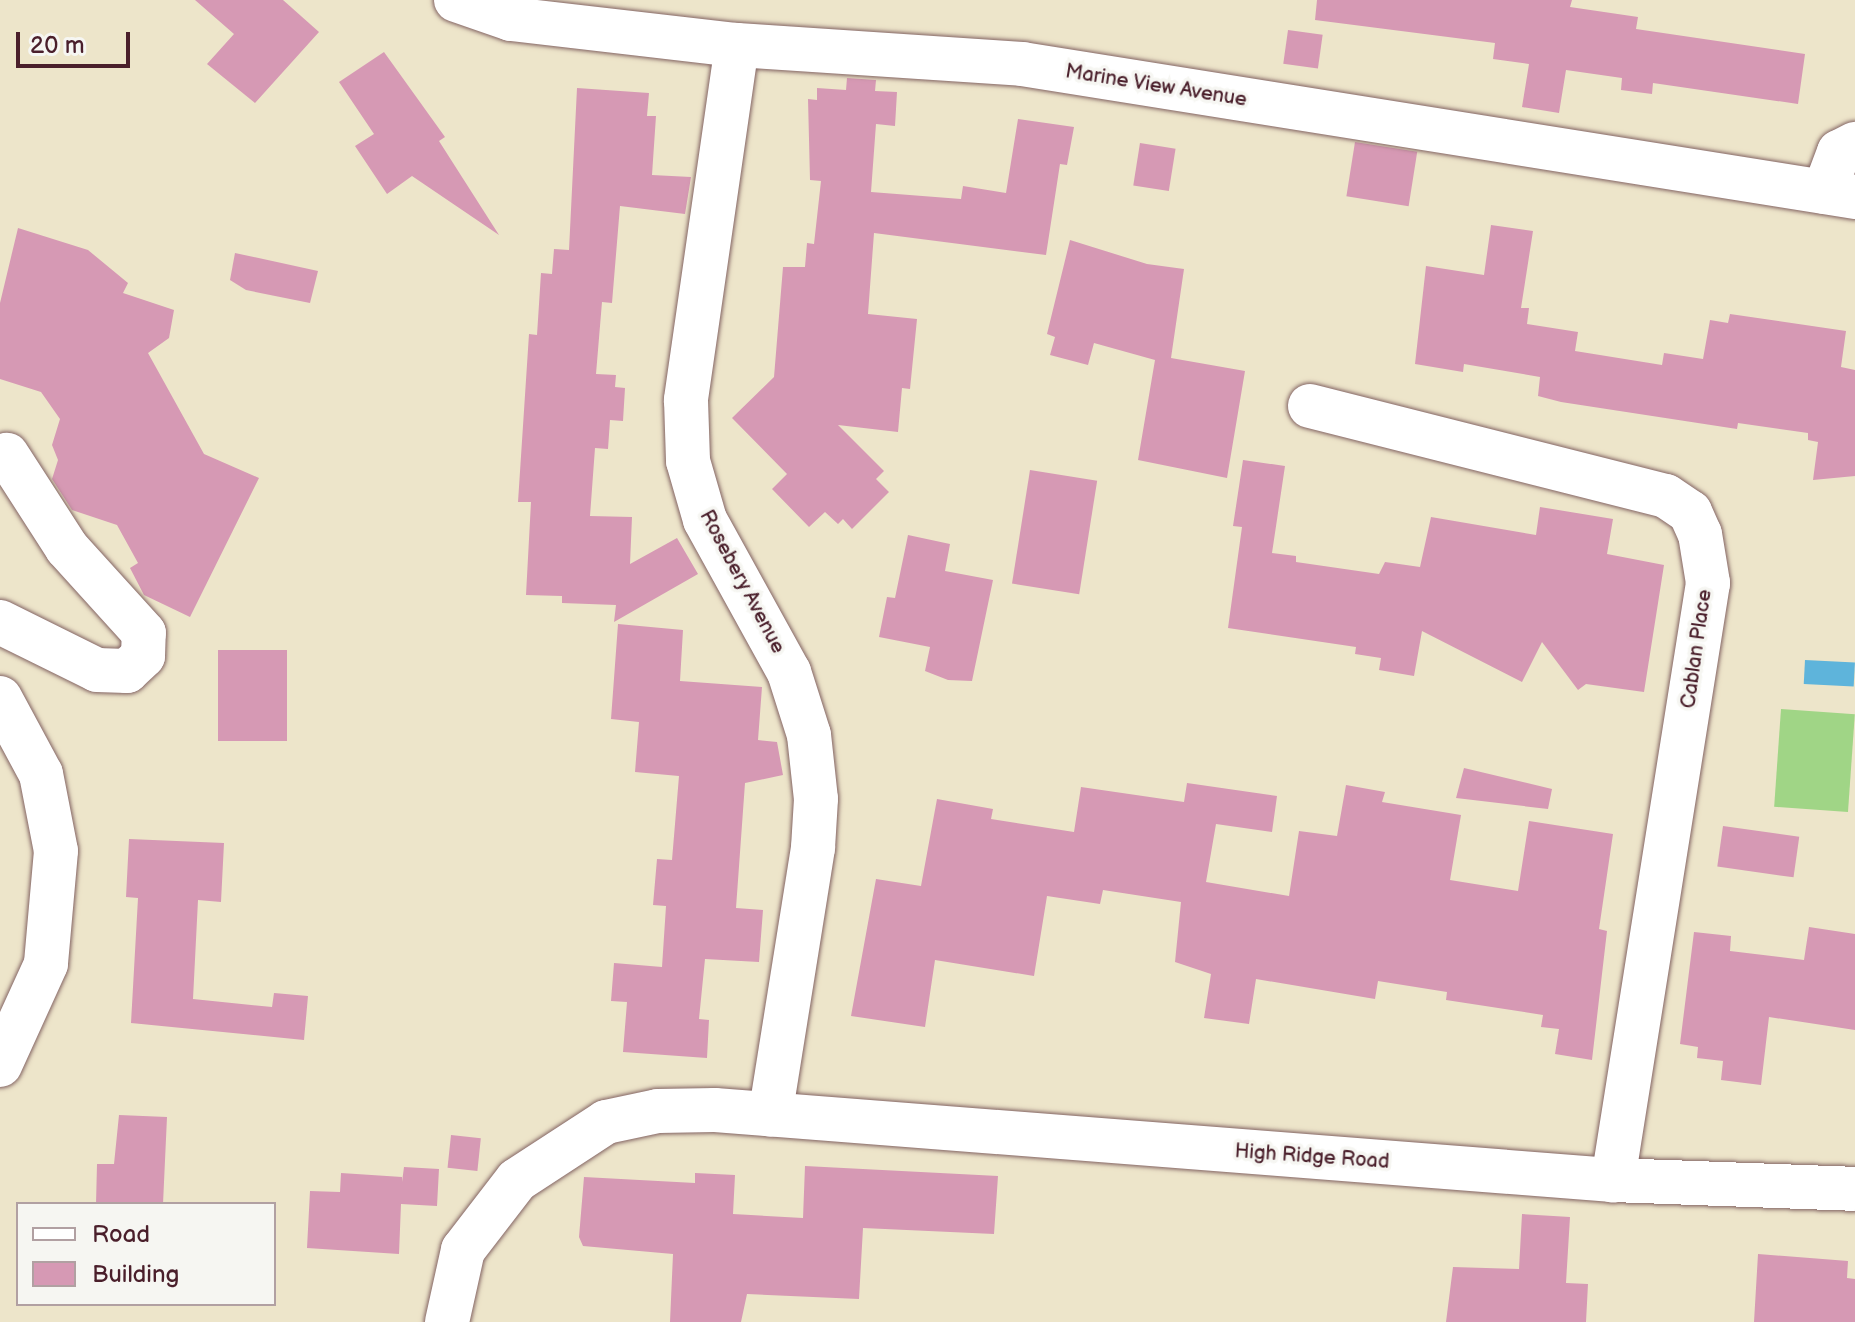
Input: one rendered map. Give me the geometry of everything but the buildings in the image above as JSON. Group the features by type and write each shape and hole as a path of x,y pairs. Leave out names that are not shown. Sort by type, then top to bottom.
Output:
{"street":[{"name":"Marine View Avenue","path":"456,0 511,19 737,45 1022,64 1840,194"},
{"name":"Rosebery Avenue","path":"737,45 686,400 688,461 705,520 789,672 811,748 816,799 813,848 770,1115"},
{"path":"1840,194 1839,152 1855,144"},
{"name":"Cablan Place","path":"1310,406 1666,496 1690,512 1700,534 1708,583 1613,1180"},
{"path":"0,622 97,670 127,671 143,656 144,633 67,548 7,455"},
{"path":"0,698 41,774 56,851 46,964 0,1065"},
{"name":"High Ridge Road","path":"447,1322 463,1250 484,1218 517,1180 606,1122 658,1111 770,1115 1613,1180 1855,1189"}],"green space":[{"path":"1781,709 1855,714 1848,812 1774,807"}],"water":[{"path":"1805,660 1855,663 1854,687 1804,684"}]}
